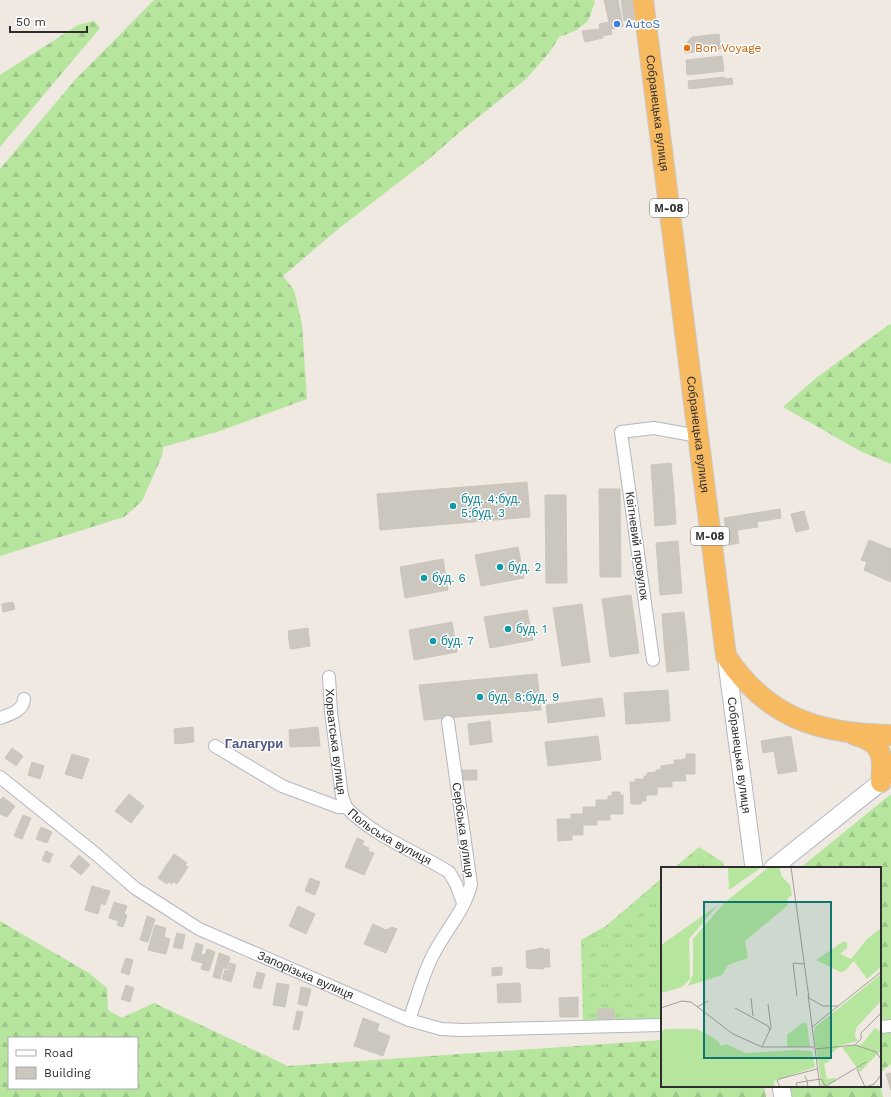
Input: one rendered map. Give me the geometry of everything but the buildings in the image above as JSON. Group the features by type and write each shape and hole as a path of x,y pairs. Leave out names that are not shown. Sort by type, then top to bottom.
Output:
{"highway":[{"name":"Собранецька вулиця","path":"643,0 726,656"},
{"name":"М-08","path":"726,656 738,674 754,690 772,705 804,722 848,733 891,735"},
{"path":"848,733 871,740 879,749 886,778"}],"main road":[{"name":"Собранецька вулиця","path":"726,656 754,867"},
{"path":"774,867 886,778"},
{"path":"781,1087 783,1097"}],"street":[{"name":"Квітневий провулок","path":"652,660 620,432 654,428 698,436"},
{"name":"Хорватська вулиця","path":"329,677 331,712 342,796 346,807"},
{"path":"0,718 17,711 24,704 24,699"},
{"name":"Сербська вулиця","path":"409,1020 420,982 441,939 454,921 469,893 471,884 448,722"},
{"name":"Польська вулиця","path":"215,746 282,786 338,806 346,807 354,816 376,831 449,872 456,884 463,903"},
{"name":"Запорізька вулиця","path":"0,778 97,855 135,888 199,929 409,1020 441,1029 462,1030 661,1025"},
{"path":"881,1027 891,1026"}],"green space":[{"path":"154,0 594,0 595,2 588,21 575,31 559,37 549,53 526,79 430,158 337,230 283,276 294,290 302,324 307,399 220,431 163,447 162,456 142,501 124,517 0,556 0,169 74,81"},
{"path":"94,21 100,28 0,147 0,75 78,25"},
{"path":"890,324 891,464 860,451 783,407 816,378"},
{"path":"891,794 891,1064 881,1072 881,867 801,867"},
{"path":"699,847 724,863 724,867 675,867"},
{"path":"661,879 661,1021 583,1024 581,940 606,926"},
{"path":"0,921 89,973 107,988 108,1010 122,1018 154,1003 288,1066 661,1040 661,1087 764,1087 766,1097 0,1097"},
{"path":"788,1087 880,1087 883,1097 789,1097"}],"place":[{"name":"AutoS","path":"617,24"},
{"name":"Bon Voyage","path":"687,48"},
{"name":"буд. 4;буд. 5;буд. 3","path":"453,506"},
{"name":"буд. 2","path":"500,567"},
{"name":"буд. 6","path":"424,578"},
{"name":"буд. 1","path":"508,629"},
{"name":"буд. 7","path":"433,641"},
{"name":"буд. 8;буд. 9","path":"480,697"}],"district":[{"name":"Галагури","path":"254,743"}]}
